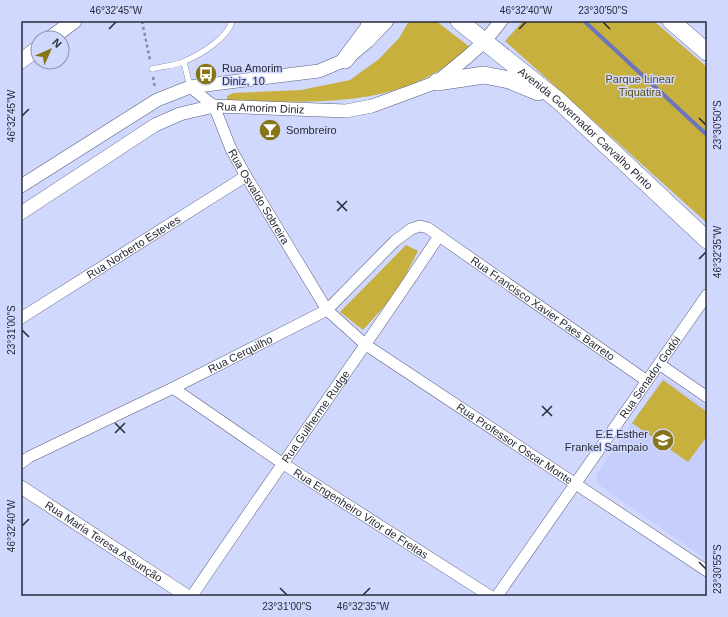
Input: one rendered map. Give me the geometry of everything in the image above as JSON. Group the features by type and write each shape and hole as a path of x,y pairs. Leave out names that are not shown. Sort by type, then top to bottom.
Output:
{"main road":[{"path":"62,30 74,21"},
{"path":"345,60 368,29 371,21"},
{"name":"Avenida Governador Carvalho Pinto","path":"459,21 488,37 559,101 707,240"},
{"path":"671,21 707,52"},
{"path":"21,61 30,54"},
{"path":"437,82 484,75 498,77 510,80 559,101"}],"street":[{"name":"Rua Amorim Diniz","path":"21,186 157,100 190,87 319,71 345,60 368,41 387,21"},
{"name":"Rua Amorim Diniz","path":"21,214 155,125 180,114 214,106 346,111 372,106 437,82 488,37 501,21"},
{"path":"190,87 214,106"},
{"name":"Rua Osvaldo Sobreira","path":"214,106 231,149 327,310"},
{"name":"Rua Norberto Esteves","path":"21,318 246,176"},
{"name":"Rua Cerquilho","path":"21,463 64,439 173,388 327,310 395,242 411,229 420,226 428,228 439,236"},
{"name":"Rua Guilherme Rudge","path":"192,596 282,463 366,346 439,236"},
{"name":"Rua Francisco Xavier Paes Barreto","path":"439,236 647,381"},
{"name":"Rua Senador Godói","path":"497,596 707,295"},
{"name":"Rua Professor Oscar Monte","path":"327,310 366,346 576,483 707,571"},
{"path":"659,364 707,397"},
{"name":"Rua Engenheiro Vitor de Freitas","path":"173,388 282,463 490,596"},
{"name":"Rua Maria Teresa Assunção","path":"21,487 187,596"}],"lane":[{"path":"152,69 184,62 228,32 232,21"},
{"path":"184,62 190,87"}],"shaded area":[{"name":"E.E Esther Frankel Sampaio","path":"664,378 707,407 707,560 598,484 596,480 597,474"}],"green space":[{"path":"409,21 436,21 470,47 443,68 415,83 387,92 357,98 326,101 230,102 227,100 227,96 233,93 301,90 350,80 379,59 399,38"},
{"name":"Parque Linear Tiquatira","path":"523,21 654,21 707,67 707,223 505,41"},
{"path":"406,245 418,251 397,292 363,330 340,312"},
{"path":"663,380 707,412 707,436 688,462 632,423"}],"waterway":[{"path":"584,21 707,135"}],"place":[{"name":"Rua Amorim Diniz, 10","path":"206,74"},
{"name":"Sombreiro","path":"270,130"},
{"name":"E.E Esther Frankel Sampaio","path":"663,440"}]}
